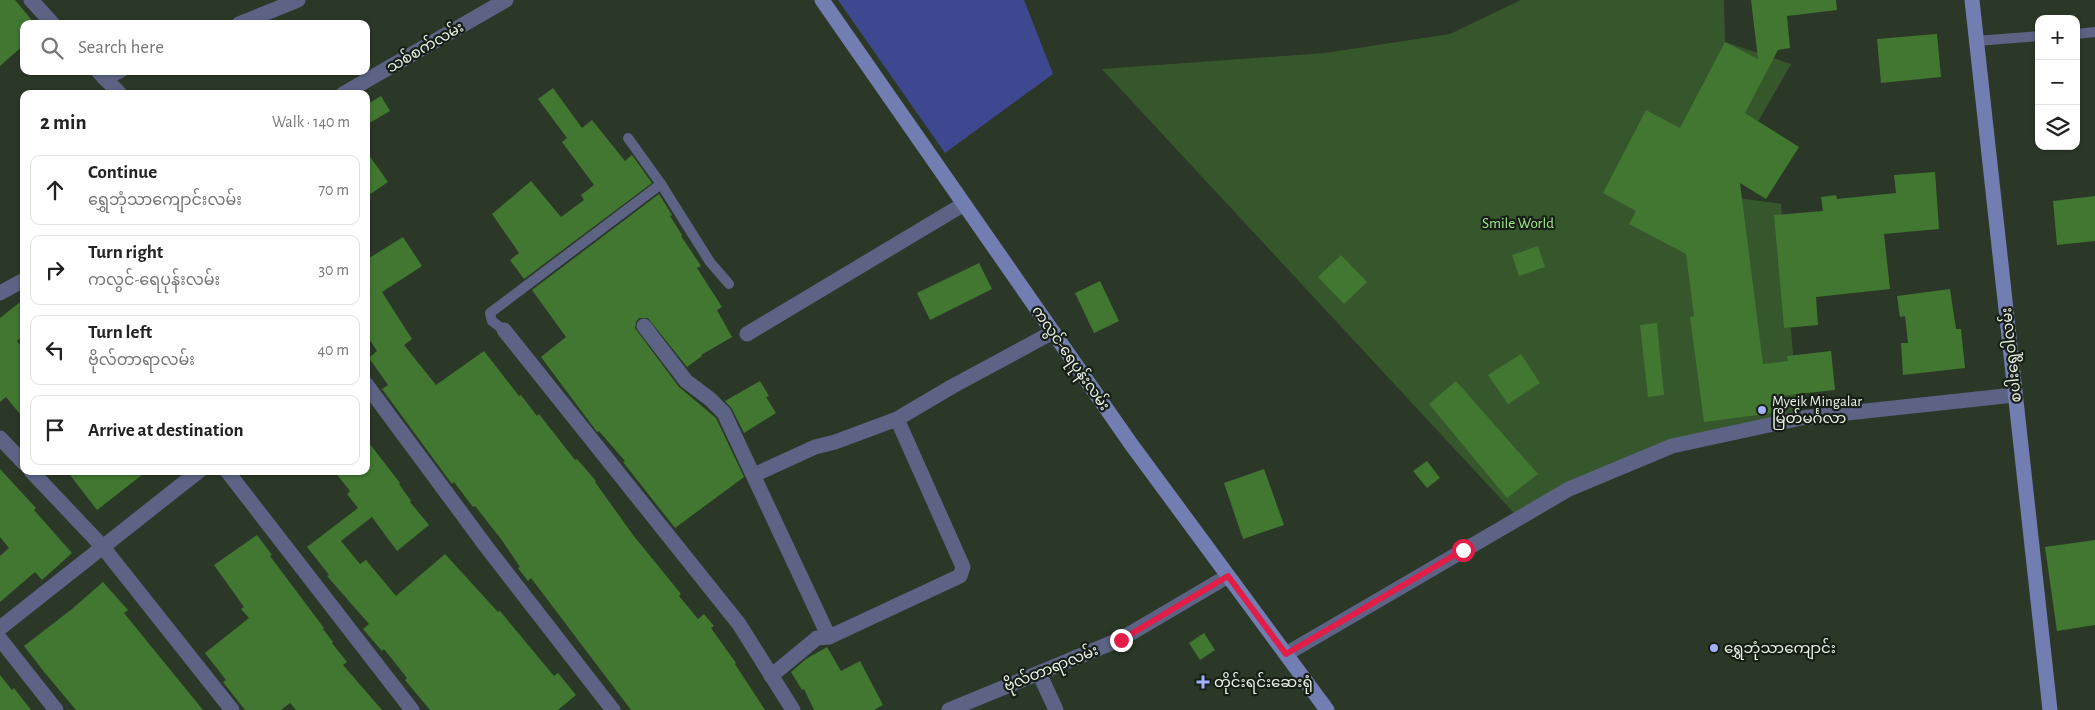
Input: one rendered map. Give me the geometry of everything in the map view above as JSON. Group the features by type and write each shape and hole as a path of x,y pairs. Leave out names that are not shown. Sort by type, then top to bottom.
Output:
{"street":[{"path":"31,0 49,20"},
{"path":"249,20 298,0"},
{"name":"သစ်စက်လမ်း","path":"350,90 506,0"},
{"name":"ကလွင်-ရေပုန်းလမ်း","path":"822,0 1131,444 1326,710"},
{"name":"စပါးရွေဝါလမ်း","path":"1972,0 2050,710"},
{"path":"102,75 116,90"},
{"path":"747,334 964,204"},
{"path":"0,293 20,282"},
{"path":"644,326 686,382 710,399 724,412 829,637"},
{"path":"504,330 739,624 793,710"},
{"path":"754,475 815,447 835,442 897,419 953,386 1053,332"},
{"path":"370,389 488,549 614,710"},
{"path":"1286,654 1569,489 1672,446 1801,418 2014,395"},
{"path":"771,676 817,638 829,637 960,576 963,566 897,419"},
{"path":"0,438 20,459"},
{"path":"35,475 102,546 232,710"},
{"path":"0,628 194,475"},
{"path":"232,475 412,710"},
{"name":"ဗိုလ်တာရာလမ်း","path":"949,710 1121,640 1228,576"},
{"path":"0,639 56,710"},
{"path":"1039,673 1056,710"}],"lane":[{"path":"2080,34 2095,32"},
{"path":"1976,41 2035,36"},
{"path":"628,138 661,184 710,262 729,284"},
{"path":"504,330 492,321 490,313 661,184"}],"green space":[{"name":"Smile World","path":"1521,0 1724,0 1725,42 1791,64 1716,195 1781,204 1798,417 1646,454 1514,513 1102,69 1325,53 1450,34"}],"water":[{"path":"838,0 1024,0 1053,74 945,153"}],"building":[{"path":"0,0 15,0 32,20 20,20 20,48 0,66"},
{"path":"1751,0 1836,0 1837,10 1787,16 1790,48 1778,50 1745,113 1799,147 1766,199 1740,183 1763,364 1788,361 1787,356 1831,351 1835,390 1778,396 1780,412 1704,422 1690,317 1694,316 1686,254 1629,224 1636,211 1603,193 1646,110 1680,128 1725,42 1758,59"},
{"path":"1937,34 1941,77 1881,83 1877,39"},
{"path":"553,88 582,128 592,120 625,161 632,155 652,183 524,279 510,260 519,253 492,214 531,181 561,217 584,200 581,195 594,185 562,142 567,138 538,99"},
{"path":"381,96 390,111 370,123 370,103"},
{"path":"370,157 388,182 370,194"},
{"path":"1935,172 1939,229 1884,234 1890,289 1816,297 1818,325 1784,328 1774,215 1823,211 1821,197 1836,195 1837,199 1896,193 1894,175"},
{"path":"659,194 672,215 670,216 681,236 701,266 697,268 722,307 717,310 732,337 701,355 687,367 648,318 639,318 635,328 679,387 716,418 744,477 675,528 623,462 625,461 599,431 597,432 541,357 566,337 532,290"},
{"path":"2095,196 2095,241 2057,245 2053,201"},
{"path":"403,237 422,266 382,292 412,339 404,345 436,385 484,351 519,396 521,395 537,416 539,414 575,460 577,459 596,481 633,535 681,594 679,596 698,619 704,614 714,626 711,628 736,663 765,710 631,710 531,578 528,581 518,568 520,567 501,539 475,506 473,507 454,482 452,484 382,389 388,385 370,359 377,351 370,340 370,258"},
{"path":"1538,246 1545,267 1519,276 1512,255"},
{"path":"1341,255 1367,282 1344,304 1318,277"},
{"path":"979,263 992,289 930,320 917,293"},
{"path":"1100,281 1119,321 1094,333 1075,293"},
{"path":"1950,289 1956,329 1961,329 1965,368 1903,375 1901,343 1908,343 1905,316 1900,317 1897,296"},
{"path":"20,302 20,338 17,341 20,345 20,414 6,397 0,402 0,318"},
{"path":"1657,323 1664,395 1648,397 1640,325"},
{"path":"1521,354 1540,383 1508,404 1488,375"},
{"path":"760,381 769,396 766,397 776,413 744,433 732,409 725,401"},
{"path":"1456,381 1538,474 1507,498 1429,404"},
{"path":"370,444 400,483 410,502 429,525 397,551 372,517 341,541 360,564 366,560 396,596 445,554 498,612 500,611 554,676 558,673 576,695 558,710 430,710 405,680 407,678 384,649 382,651 363,629 369,624 327,576 329,575 307,547 358,508 347,494 350,491 337,475 370,475"},
{"path":"1427,461 1440,478 1427,488 1413,471"},
{"path":"0,469 36,508 34,510 72,553 42,580 35,572 0,602 0,556 9,548 0,537"},
{"path":"1264,469 1284,525 1243,539 1224,483"},
{"path":"70,475 142,475 97,510"},
{"path":"257,535 272,555 270,556 347,662 343,665 382,710 296,710 290,703 281,710 245,710 223,682 226,680 205,653 249,618 241,609 244,607 214,565"},
{"path":"2095,540 2095,625 2057,631 2045,547"},
{"path":"103,582 128,610 124,613 203,710 76,710 45,673 24,646"},
{"path":"1204,633 1215,650 1200,660 1189,643"},
{"path":"827,647 841,671 860,661 883,705 874,710 814,710 804,689 802,690 791,672 806,659"},
{"path":"0,675 12,690 14,688 31,710 0,710"}],"place":[{"name":"Myeik Mingalar မြိတ်မင်္ဂလာ","path":"1762,410"},
{"name":"ရွှေဘုံသာကျောင်း","path":"1714,648"},
{"name":"တိုင်းရင်းဆေးရုံ","path":"1203,682"}],"route":[{"path":"1121,640 1228,576 1286,654 1463,550"}]}
